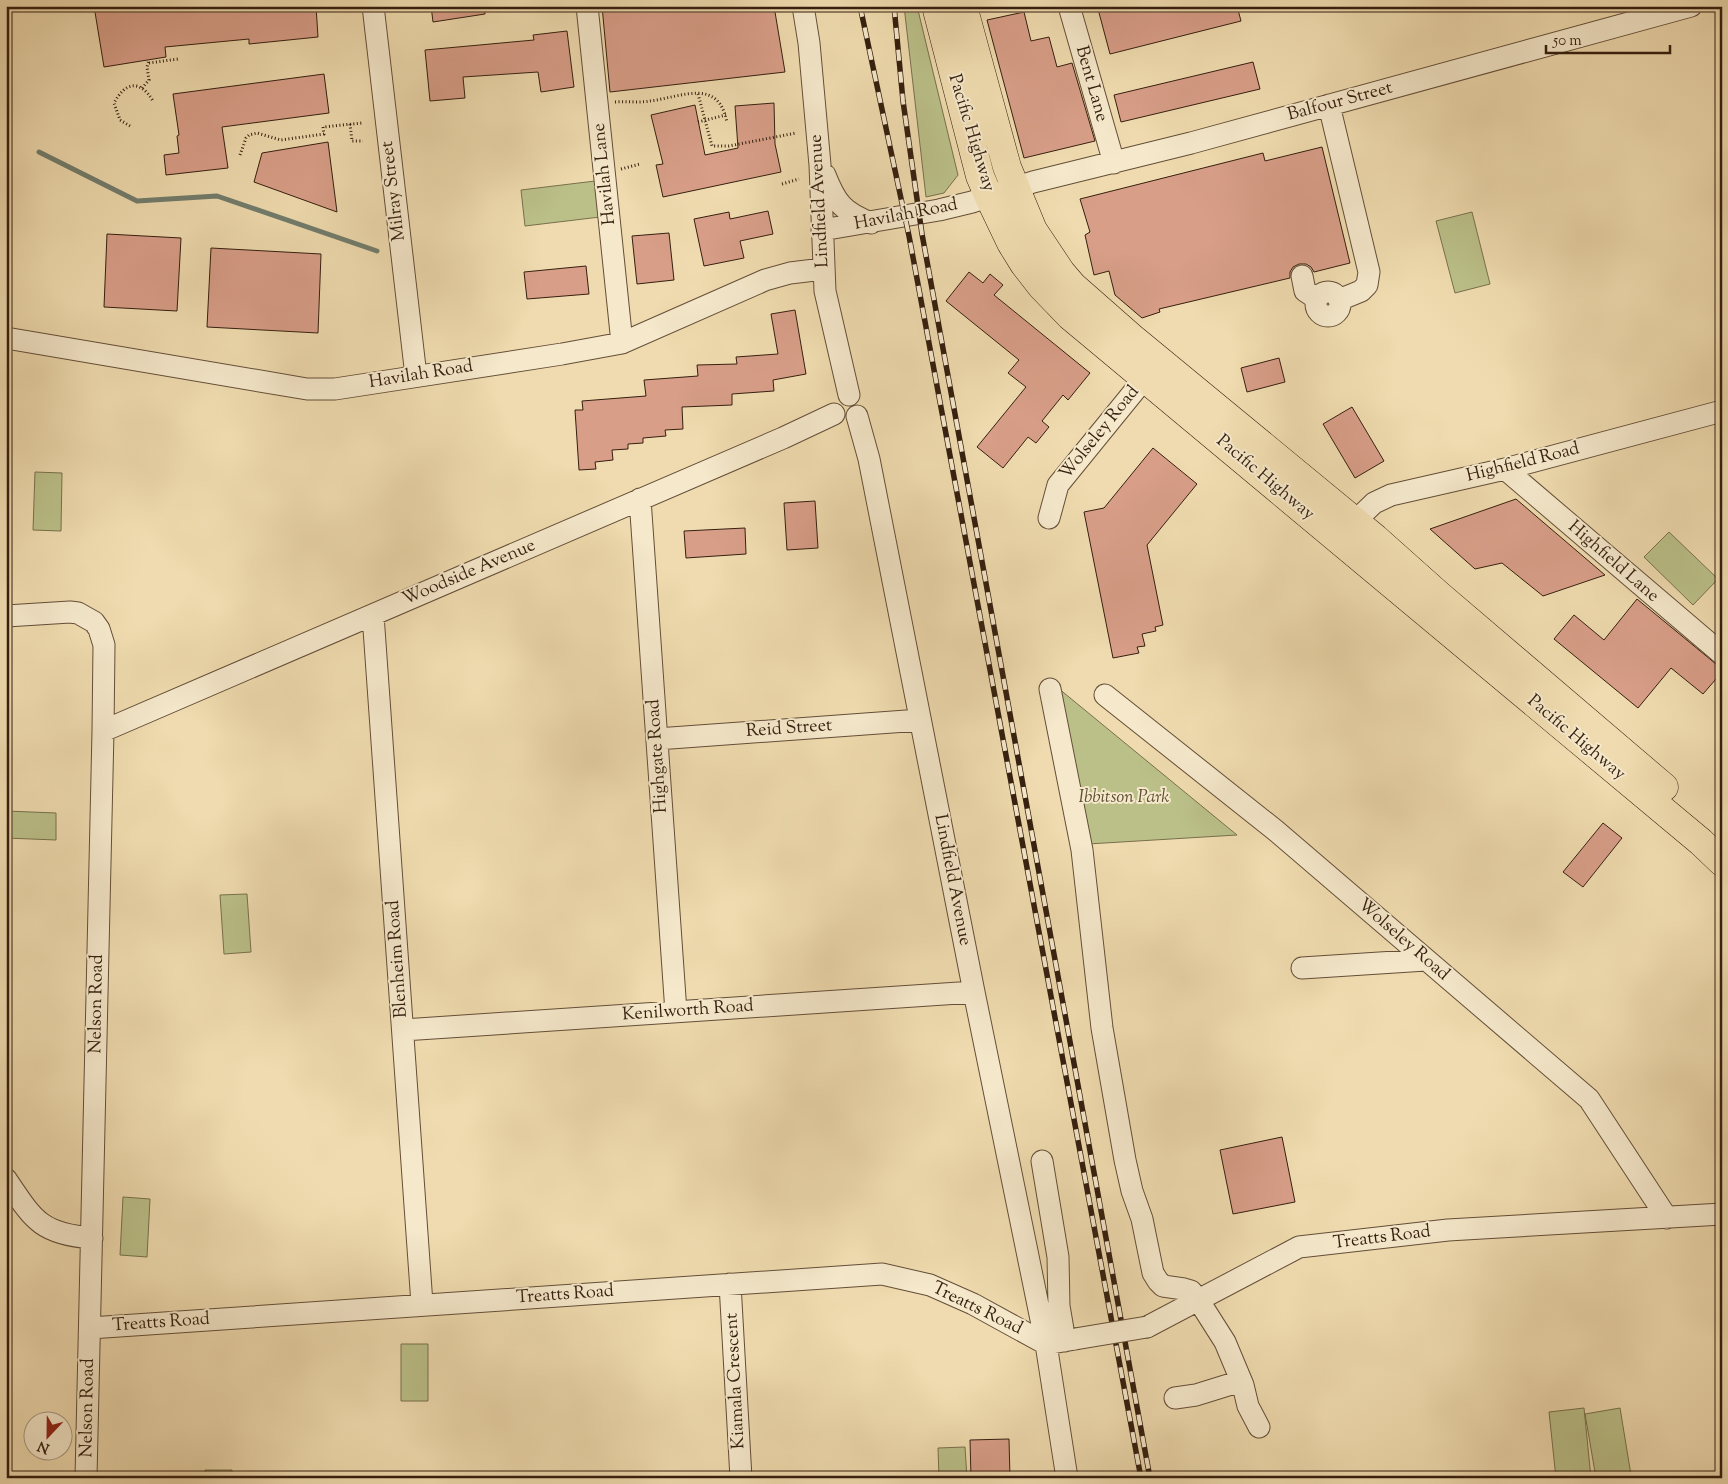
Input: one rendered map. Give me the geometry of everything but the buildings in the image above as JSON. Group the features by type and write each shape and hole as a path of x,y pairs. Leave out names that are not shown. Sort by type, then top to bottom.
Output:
{"highway":[{"name":"Pacific Highway","path":"936,6 980,176 1010,243 1041,286 1070,316 1145,378 1346,530 1440,596 1722,836"},
{"name":"Pacific Highway","path":"963,6 1007,167 1015,188 1033,230 1061,272 1073,286 1722,862"}],"street":[{"name":"Milray Street","path":"373,6 416,376"},
{"name":"Havilah Lane","path":"587,6 622,343"},
{"name":"Lindfield Avenue","path":"803,6 820,165 823,269 829,310 849,394"},
{"name":"Bent Lane","path":"1068,6 1114,163"},
{"name":"Balfour Street","path":"989,197 1015,188 1114,163 1691,6"},
{"path":"1302,276 1305,291 1317,300 1316,308 1324,316 1329,316 1338,311 1339,300 1361,290 1367,285 1369,272 1329,105"},
{"path":"820,165 837,201 851,214 871,223"},
{"name":"Havilah Road","path":"822,230 939,210 989,197"},
{"name":"Havilah Road","path":"6,338 307,389 335,389 622,343 766,280 790,273 823,269"},
{"name":"Wolseley Road","path":"1049,518 1058,485 1145,378"},
{"path":"849,394 859,403 860,408 857,416 851,421 843,421 834,414 834,402 840,396 849,394"},
{"name":"Highfield Road","path":"1346,530 1374,503 1391,496 1505,469 1722,411"},
{"name":"Woodside Avenue","path":"103,731 783,438 834,414"},
{"name":"Lindfield Avenue","path":"857,416 869,460 974,992 1062,1341"},
{"name":"Highfield Lane","path":"1505,469 1722,654"},
{"name":"Highgate Road","path":"640,499 676,1012"},
{"name":"Nelson Road","path":"6,616 78,613 94,622 99,629 104,645 86,1478"},
{"name":"Blenheim Road","path":"373,614 422,1304"},
{"path":"1050,689 1082,850 1102,1028 1132,1191 1142,1219 1153,1273 1163,1286 1184,1288 1190,1291 1199,1301 1225,1342 1242,1381 1248,1406 1260,1427"},
{"name":"Wolseley Road","path":"1105,694 1275,830 1589,1099 1667,1218"},
{"name":"Reid Street","path":"657,739 920,720"},
{"path":"1302,968 1426,960"},
{"name":"Kenilworth Road","path":"403,1030 974,992"},
{"path":"1042,1161 1058,1257 1067,1478"},
{"path":"6,1179 27,1210 37,1221 59,1232 78,1237 92,1238"},
{"name":"Treatts Road","path":"90,1328 882,1274 930,1285 1062,1341 1147,1328 1299,1247 1448,1230 1722,1214"},
{"name":"Kiamala Crescent","path":"730,1284 741,1478"},
{"path":"1175,1398 1196,1395 1242,1381"}],"path":[{"path":"142,88 149,80 149,61 178,59"},
{"path":"130,126 120,120 114,104 122,91 129,86 136,86 147,91 153,101"},
{"path":"615,102 650,101 678,94 708,95 717,99 724,108 727,123"},
{"path":"698,94 712,146 729,146 796,133"},
{"path":"698,122 726,115"},
{"path":"240,155 246,138 249,135 257,133 281,140 324,134 323,127 362,123"},
{"path":"350,124 352,142 363,140"},
{"path":"620,169 640,164"},
{"path":"782,184 799,179"}],"green space":[{"path":"904,6 917,6 958,175 944,193 926,197"},
{"path":"595,181 600,217 525,226 521,190"},
{"path":"1472,212 1490,284 1455,293 1436,221"},
{"path":"35,472 62,473 61,531 33,530"},
{"path":"1669,532 1718,579 1693,605 1644,557"},
{"name":"Ibbitson Park","path":"1058,688 1237,835 1088,844"},
{"path":"6,811 56,813 56,840 6,838"},
{"path":"247,894 251,952 224,954 220,895"},
{"path":"123,1197 150,1199 147,1257 120,1255"},
{"path":"401,1344 428,1344 428,1401 401,1401"},
{"path":"1584,1408 1591,1478 1556,1478 1549,1412"},
{"path":"1620,1408 1631,1475 1614,1478 1596,1478 1585,1414"},
{"path":"965,1447 967,1478 939,1478 938,1448"},
{"path":"205,1470 232,1470 232,1478 205,1478"}],"waterway":[{"path":"39,152 137,201 217,196 377,251"}],"railway":[{"path":"860,6 909,236 1141,1478"},
{"path":"894,6 903,101 922,234 1150,1478"}]}
